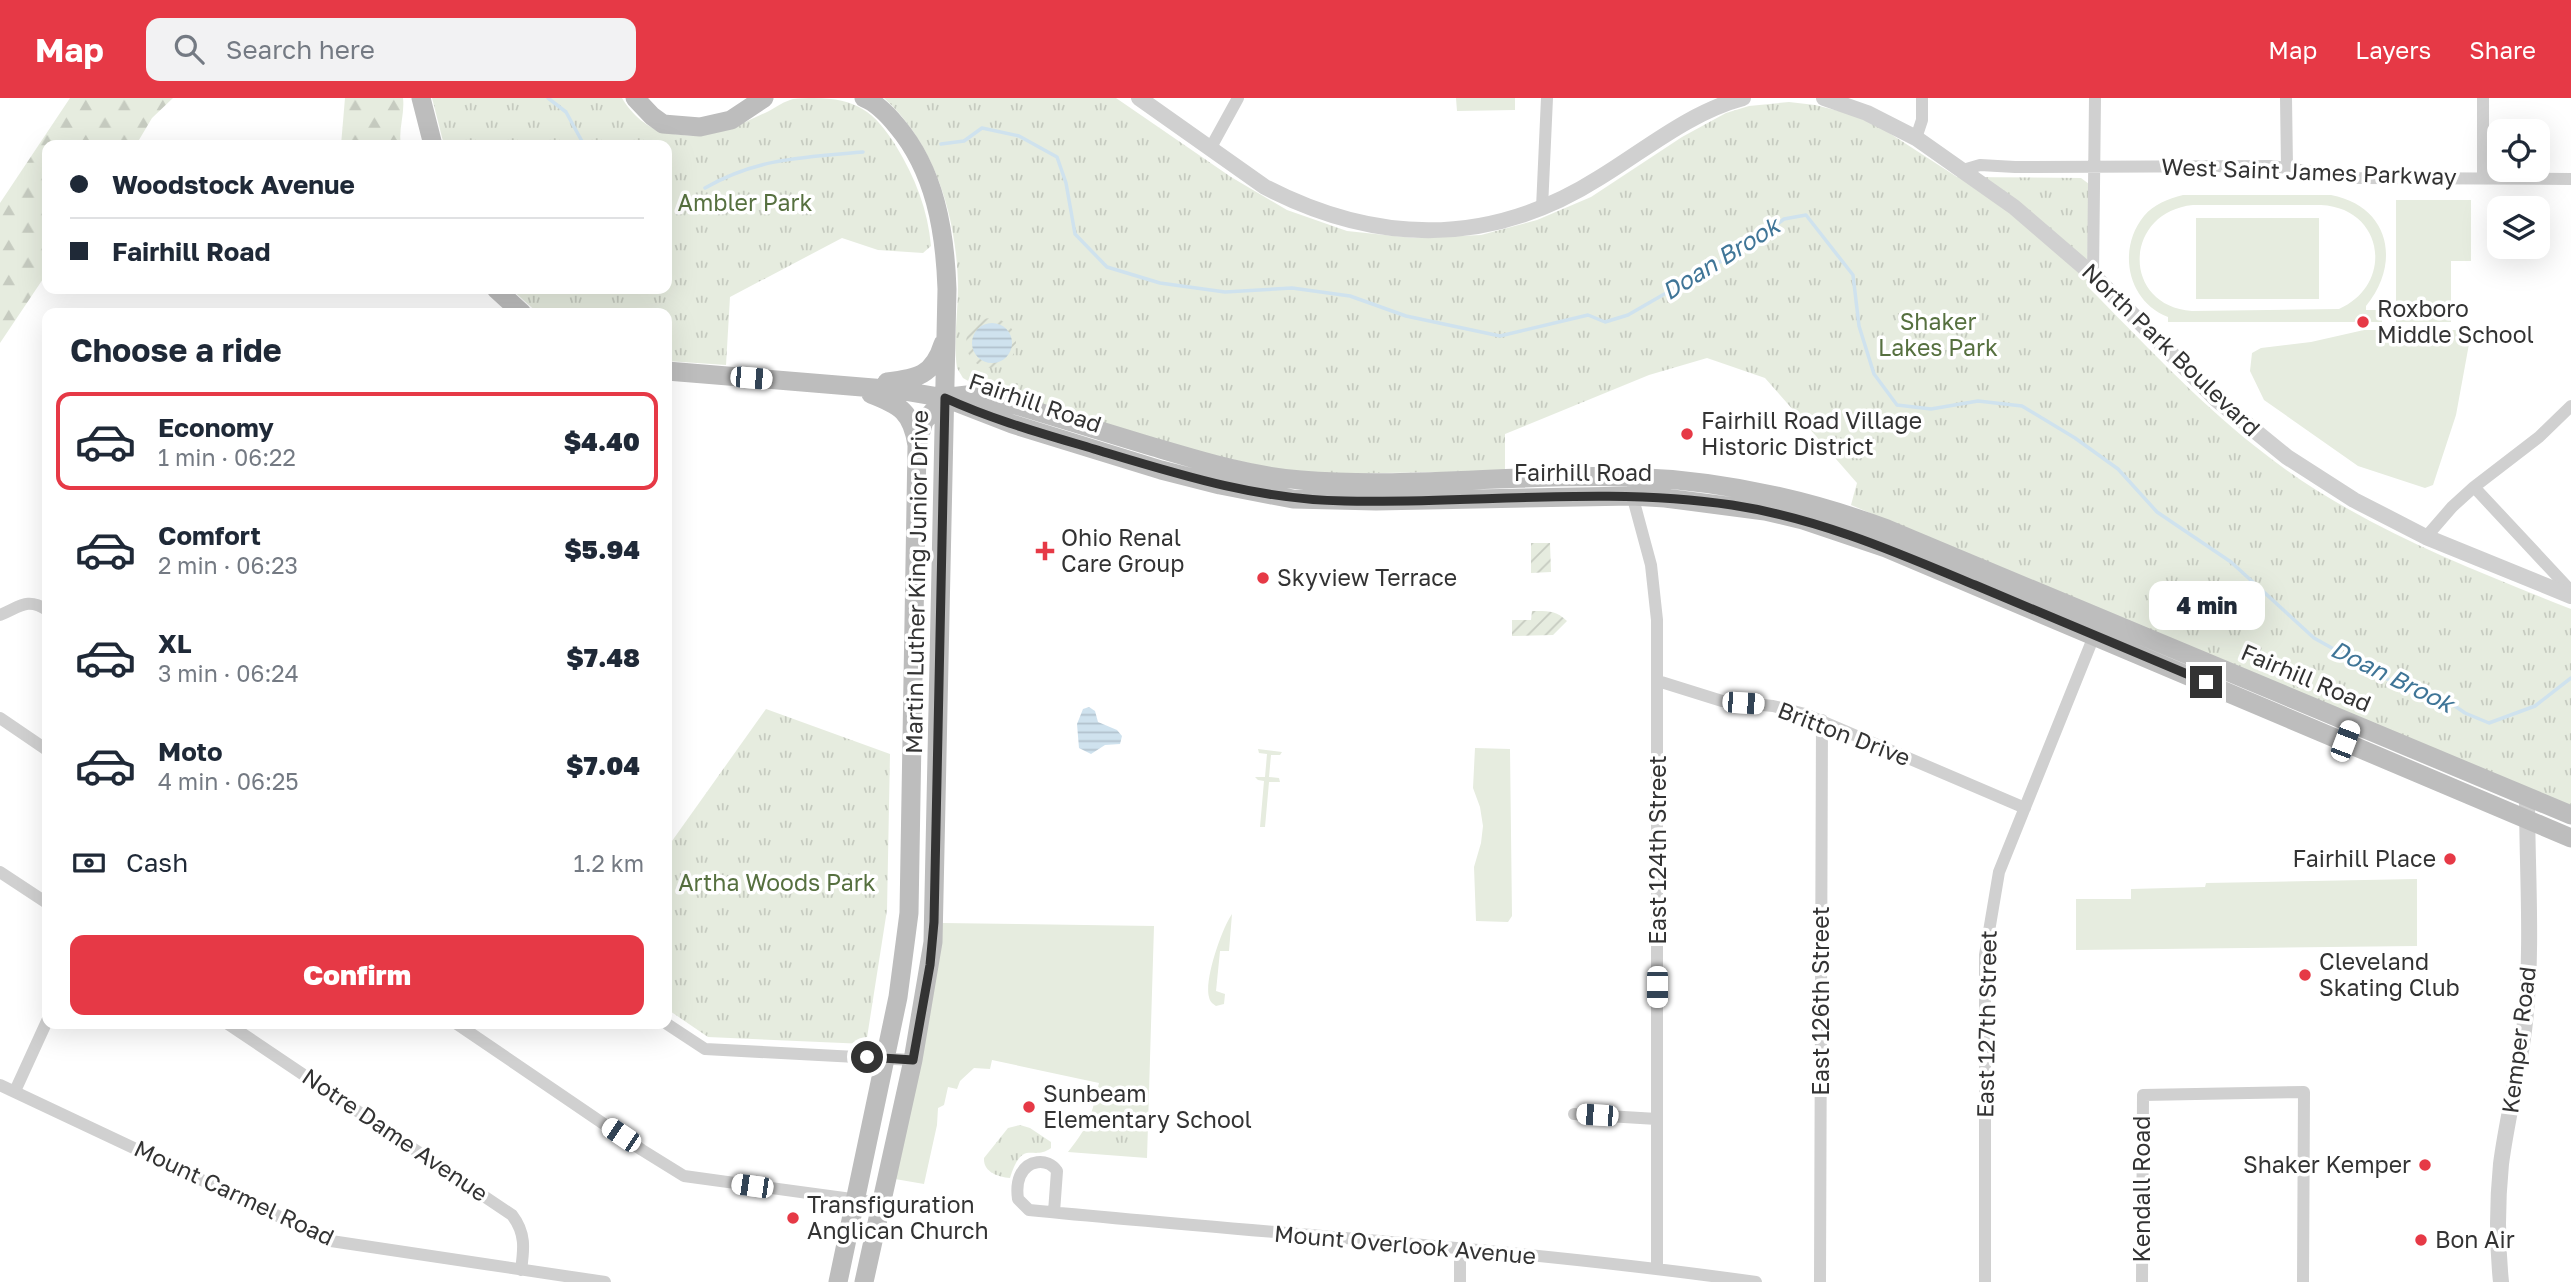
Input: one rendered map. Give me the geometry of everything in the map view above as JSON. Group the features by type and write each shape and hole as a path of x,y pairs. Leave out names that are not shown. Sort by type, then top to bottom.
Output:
{"main road":[{"path":"421,98 432,140"},
{"path":"635,98 663,124 699,127 731,120 764,98"},
{"path":"867,99 892,120 907,138 929,181 946,254 945,398"},
{"path":"501,294 517,308"},
{"path":"672,371 850,386 907,380 922,375 933,367 947,329"},
{"path":"850,386 892,401 906,414 914,429 917,446"},
{"name":"Fairhill Road","path":"850,386 945,398 1012,424 1160,459 1282,497 1343,492 1630,486 1701,501 1757,500 1803,520 1860,538 2098,627 2348,732 2571,815"},
{"name":"Martin Luther King Junior Drive","path":"838,1282 905,950 916,583 917,446 925,421 945,398"},
{"name":"Martin Luther King Junior Drive","path":"864,1282 913,1060 930,965 937,841 945,398"},
{"name":"Fairhill Road","path":"2348,732 2571,838"}],"street":[{"path":"1139,98 1265,187 1310,209 1375,226 1413,230 1460,229 1507,220 1542,208 1595,181 1691,119 1743,98"},
{"path":"1210,149 1238,98"},
{"path":"1542,208 1547,98"},
{"name":"North Park Boulevard","path":"1824,98 1867,113 1916,138 2014,207 2093,275 2217,400 2287,457 2354,500 2426,537 2571,594"},
{"path":"1916,138 1922,120 1922,98"},
{"path":"2093,275 2095,98"},
{"path":"2286,98 2287,167"},
{"path":"2483,98 2483,178"},
{"name":"West Saint James Parkway","path":"1963,170 1989,164 2015,167 2287,167 2358,178 2571,179"},
{"path":"2426,537 2474,487 2539,437 2571,406"},
{"name":"East 124th Street","path":"1630,486 1654,584 1658,681 1657,1268"},
{"path":"2474,487 2571,594"},
{"path":"916,583 941,583"},
{"path":"0,615 29,602 42,607"},
{"name":"East 127th Street","path":"1985,1282 1985,955 1998,872 2098,627"},
{"name":"Britton Drive","path":"1658,681 1714,700 1773,706 1822,720 2025,808"},
{"path":"0,718 42,747"},
{"name":"East 126th Street","path":"1820,1282 1822,720"},
{"name":"Kemper Road","path":"2501,1282 2498,1194 2525,1024 2530,958 2527,797"},
{"path":"909,840 937,841"},
{"path":"0,872 42,901"},
{"path":"672,1027 705,1049 913,1060"},
{"path":"15,1091 43,1029"},
{"name":"Notre Dame Avenue","path":"235,1029 512,1216 519,1224 524,1241 521,1270"},
{"path":"464,1029 684,1176 881,1203"},
{"name":"Mount Carmel Road","path":"0,1084 331,1241 605,1282"},
{"name":"Kendall Road","path":"2142,1282 2143,1095 2304,1092 2303,1282"},
{"path":"1574,1114 1657,1119"},
{"name":"Mount Overlook Avenue","path":"1054,1212 1657,1268 1756,1282"},
{"path":"1460,1249 1460,1282"}],"green space":[{"path":"70,98 173,98 152,118 139,140 42,140"},
{"path":"345,98 403,98 401,140 341,140"},
{"name":"Ambler Park","path":"432,98 622,98 647,125 681,135 707,134 731,128 793,99 842,101 863,109 872,116 896,146 920,194 931,246 923,253 878,250 842,238 730,297 726,365 672,361 672,308 532,308 517,294 672,294 672,140 443,140"},
{"name":"Shaker Lakes Park","path":"884,98 1116,98 1231,177 1287,210 1347,231 1414,238 1481,235 1537,220 1591,197 1682,137 1726,113 1749,106 1789,102 1851,114 1880,127 1957,177 2081,178 2089,184 2087,286 2212,409 2291,473 2367,519 2407,540 2571,609 2571,808 1851,505 1857,483 1765,378 1707,358 1649,375 1505,434 1505,471 1324,474 1271,468 1185,449 970,382 963,378 957,368 957,261 948,210 930,161 917,138"},
{"path":"1456,98 1515,98 1515,110 1457,111"},
{"path":"42,140 42,280 0,343 0,203"},
{"path":"2183,195 2331,195 2351,201 2377,223 2384,238 2384,272 2366,306 2366,310 2382,310 2382,322 2168,322 2168,317 2143,299 2135,287 2129,258 2136,229 2144,216 2157,205","holes":["2193,205 2321,205 2342,209 2358,219 2369,233 2375,249 2375,266 2369,283 2357,297 2339,309 2192,311 2169,305 2152,293 2143,277 2140,259 2143,240 2153,224 2170,211"]},
{"path":"2396,200 2471,200 2471,261 2451,261 2451,322 2396,322"},
{"path":"2196,218 2319,218 2319,299 2196,299"},
{"path":"991,318 1009,325 1016,343 1009,361 991,368 973,361 966,343 973,325"},
{"path":"2364,330 2461,330 2469,344 2456,415 2433,485 2425,488 2358,466 2264,400 2250,371 2252,353 2261,348 2311,342"},
{"path":"1531,543 1550,543 1551,572 1531,573"},
{"path":"1532,611 1555,613 1567,621 1553,635 1512,636 1512,620 1531,620"},
{"name":"Artha Woods Park","path":"766,709 890,754 887,910 866,1044 708,1037 672,1012 672,841"},
{"path":"1475,748 1510,749 1512,916 1508,922 1476,921 1474,867 1483,826 1473,788"},
{"path":"1258,749 1282,752 1280,755 1271,755 1269,777 1279,778 1280,782 1269,782 1265,827 1260,827 1264,781 1255,777 1265,777 1267,754 1259,753"},
{"path":"2417,879 2417,946 2076,950 2076,899 2131,899 2131,889 2205,887 2206,883"},
{"path":"1232,914 1229,951 1220,951 1216,991 1225,994 1224,1004 1216,1006 1209,999 1211,967"},
{"path":"942,923 1154,926 1147,1158 1068,1152 1089,1120 1099,1083 992,1060 990,1069 974,1068 960,1081 957,1089 948,1087 944,1105 938,1108 924,1184 895,1179"},
{"path":"1116,1121 1122,1121 1129,1129 1127,1147 1122,1152 1099,1150 1106,1130"},
{"path":"1020,1125 1030,1128 1051,1142 1051,1148 1044,1152 1024,1154 1019,1158 1010,1178 992,1173 986,1167 984,1158 1008,1128"}],"water":[{"path":"992,323 1006,329 1012,343 1006,357 992,363 978,357 972,343 978,329"},
{"path":"1089,707 1095,711 1098,722 1117,730 1122,736 1120,744 1105,745 1091,754 1079,748 1077,724 1083,709"}],"waterway":[{"name":"Doan Brook","path":"548,98 566,112 581,140"},
{"name":"Doan Brook","path":"941,144 964,141 982,128 1019,136 1057,157 1066,183 1075,234 1107,267 1160,283 1225,292 1292,288 1350,296 1406,316 1500,336 1588,315 1605,322 1628,315 1751,244 1784,219 1806,215 1853,275 1859,326 1874,374 1897,405 1931,409 1978,401 2022,406 2075,438 2118,469 2157,512 2231,562 2314,638 2398,685 2439,695 2465,713 2489,723 2535,706 2571,678"},
{"path":"705,188 743,170 763,165 863,152"}],"place":[{"name":"Roxboro Middle School","path":"2363,322"},
{"name":"Fairhill Road Village Historic District","path":"1687,434"},
{"name":"Ohio Renal Care Group","path":"1045,551"},
{"name":"Skyview Terrace","path":"1263,578"},
{"name":"Fairhill Place","path":"2450,859"},
{"name":"Cleveland Skating Club","path":"2305,975"},
{"name":"Sunbeam Elementary School","path":"1029,1107"},
{"name":"Shaker Kemper","path":"2425,1165"},
{"name":"Transfiguration Anglican Church","path":"793,1218"},
{"name":"Bon Air","path":"2421,1240"}],"route":[{"path":"867,1057 913,1060 930,965 937,841 945,398 1012,424 1161,470 1250,492 1293,499 1376,501 1632,496 1701,501 1765,511 1803,520 1886,548 2206,682"}]}
